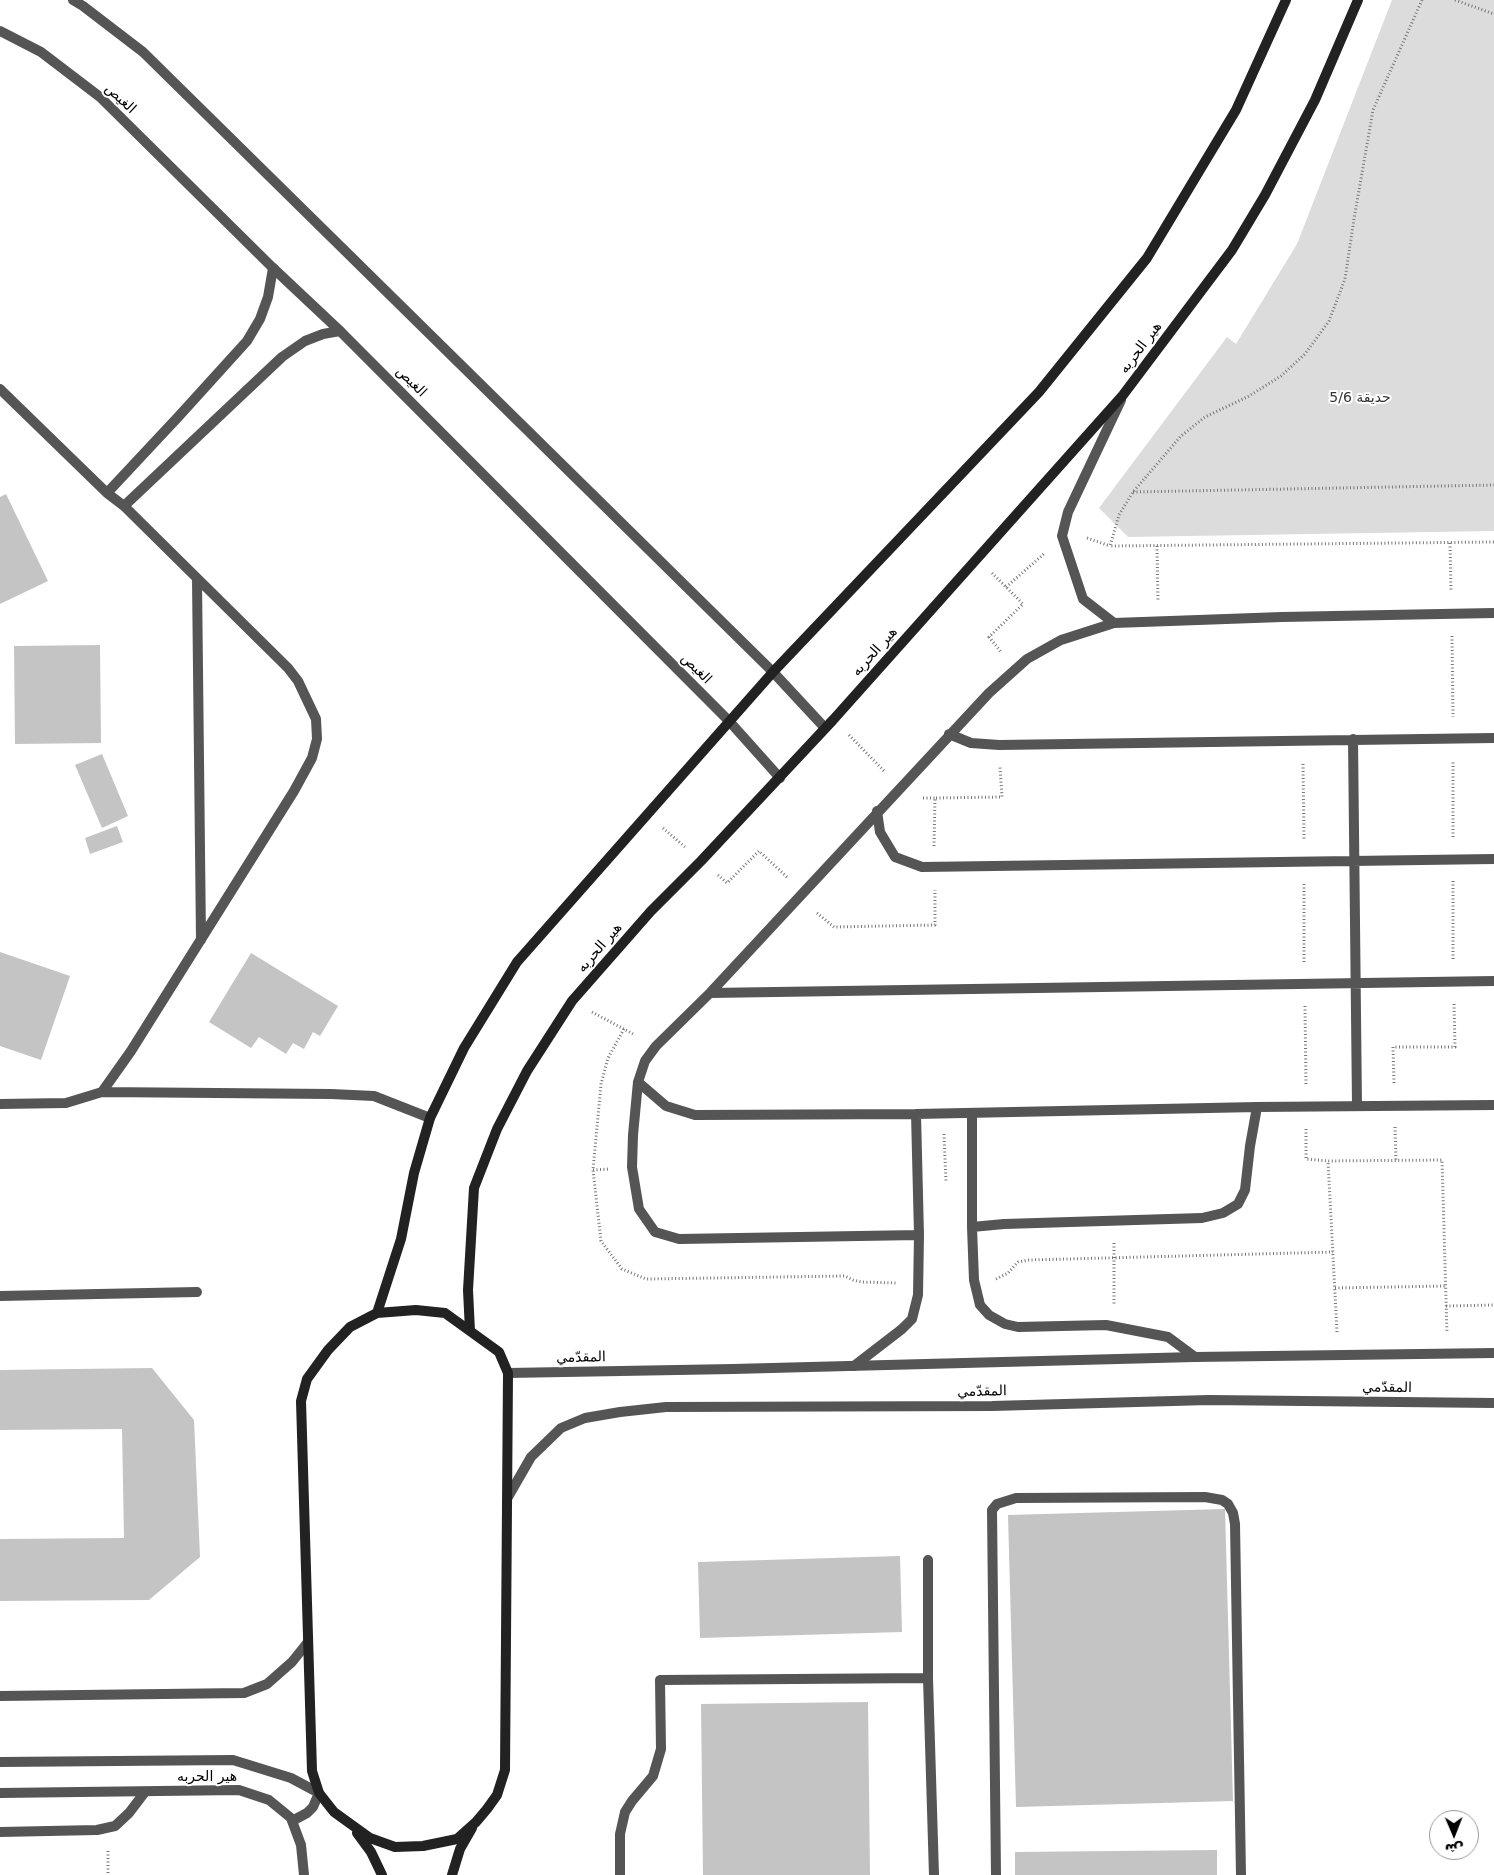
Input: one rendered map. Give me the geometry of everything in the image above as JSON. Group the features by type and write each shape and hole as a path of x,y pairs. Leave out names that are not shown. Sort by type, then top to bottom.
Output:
{"main road":[{"path":"377,1313 401,1239 414,1173 430,1118 464,1048 517,962 773,672 1039,392 1147,258 1236,110 1286,0"},
{"name":"هير الحربه","path":"470,1332 468,1290 474,1188 497,1129 527,1071 572,1000 651,911 701,861 833,720 1123,395 1232,250 1265,195 1314,100 1358,0"},
{"path":"452,1875 460,1849 476,1822 497,1795 505,1770 508,1373 499,1352 445,1313 416,1310 377,1313 350,1327 328,1350 307,1379 300,1401 312,1771 318,1793 334,1812 370,1838 395,1847 423,1846 456,1839 476,1822"},
{"path":"350,1824 371,1852 382,1875"}],"street":[{"path":"73,0 143,52 773,672 825,728"},
{"name":"الغيص","path":"0,31 41,52 100,97 273,268 340,330 729,721 780,778"},
{"path":"106,493 247,340 260,319 268,297 273,268"},
{"path":"124,506 282,357 305,341 340,330"},
{"path":"0,389 106,493 124,506 288,668 298,680 316,719 317,739 312,758 294,792 132,1050 102,1092"},
{"path":"1114,623 1083,599 1062,536 1068,512 1123,395"},
{"path":"197,579 201,940"},
{"path":"919,1235 679,1239 656,1232 639,1209 633,1177 633,1135 638,1082 645,1061 656,1046 710,992 989,693 1027,659 1061,640 1114,623 1494,613"},
{"path":"949,734 971,743 999,745 1494,738"},
{"path":"1353,739 1357,1106"},
{"path":"878,811 880,832 896,857 922,867 934,868 1354,860 1494,860"},
{"path":"710,992 1494,981"},
{"path":"638,1082 666,1106 696,1115 944,1114 1257,1107 1494,1105"},
{"path":"0,1104 66,1103 102,1092 331,1094 374,1096 430,1118"},
{"path":"972,1228 1004,1224 1202,1218 1223,1213 1238,1204 1245,1190 1257,1107"},
{"path":"972,1113 974,1280 980,1305 989,1315 1005,1324 1018,1327 1106,1325 1168,1337 1195,1357"},
{"path":"854,1366 912,1319 918,1295 919,1235 916,1114"},
{"path":"0,1296 197,1292"},
{"name":"المقدّمي","path":"508,1373 1195,1357 1494,1353"},
{"name":"المقدّمي","path":"508,1497 531,1457 561,1428 585,1418 666,1407 992,1406 1209,1400 1494,1403"},
{"path":"996,1875 992,1510 997,1504 1016,1498 1205,1497 1222,1500 1228,1504 1233,1513 1235,1524 1241,1875"},
{"path":"928,1560 928,1678 934,1875"},
{"path":"0,1696 244,1692 266,1684 292,1662 308,1642"},
{"path":"620,1875 620,1834 625,1812 653,1776 662,1749 660,1680 928,1678"},
{"path":"0,1762 233,1760 291,1778 318,1793 313,1807 292,1822"},
{"name":"هير الحربه","path":"0,1793 239,1790 268,1800 291,1818 301,1845 304,1875"},
{"path":"0,1832 97,1830 115,1826 129,1813 145,1792"}],"path":[{"path":"1422,0 1373,110 1345,279 1328,320 1305,354 1281,376 1249,396 1205,417 1181,436 1133,492 1119,515 1110,546 1494,542"},
{"path":"1455,0 1494,14"},
{"path":"1133,492 1494,485"},
{"path":"1157,546 1158,622"},
{"path":"977,558 1023,604 989,637 1015,669"},
{"path":"833,720 913,798 1002,798 999,745"},
{"path":"1303,740 1306,1159 1442,1160 1448,1353"},
{"path":"647,814 727,883 759,851 803,892 818,913 834,927 935,924 935,798"},
{"path":"811,919 818,913"},
{"path":"572,1000 656,1046"},
{"path":"944,1114 946,1182"},
{"path":"1328,1160 1338,1355"},
{"path":"917,1183 972,1181"},
{"path":"1113,1220 1114,1327"},
{"path":"1335,1288 1446,1286"},
{"path":"1446,1306 1494,1305"}],"green space":[{"name":"حديقة 5/6","path":"1392,0 1494,0 1494,531 1128,537 1099,508 1227,337 1236,344 1297,244"}],"building":[{"path":"6,494 48,581 0,604 0,497"},
{"path":"100,645 101,743 15,744 14,646"},
{"path":"102,754 128,816 102,828 75,765"},
{"path":"117,826 123,842 90,854 85,838"},
{"path":"0,952 70,976 41,1060 0,1046"},
{"path":"251,953 338,1006 320,1036 313,1032 304,1049 293,1043 286,1054 259,1037 251,1048 209,1022"},
{"path":"152,1368 194,1420 200,1557 149,1600 0,1601 0,1539 124,1538 122,1429 0,1430 0,1370"},
{"path":"1225,1509 1233,1801 1016,1807 1008,1515"},
{"path":"900,1556 902,1632 700,1638 698,1562"},
{"path":"868,1702 870,1875 703,1875 701,1704"},
{"path":"1217,1850 1217,1875 1015,1875 1015,1852"}]}
